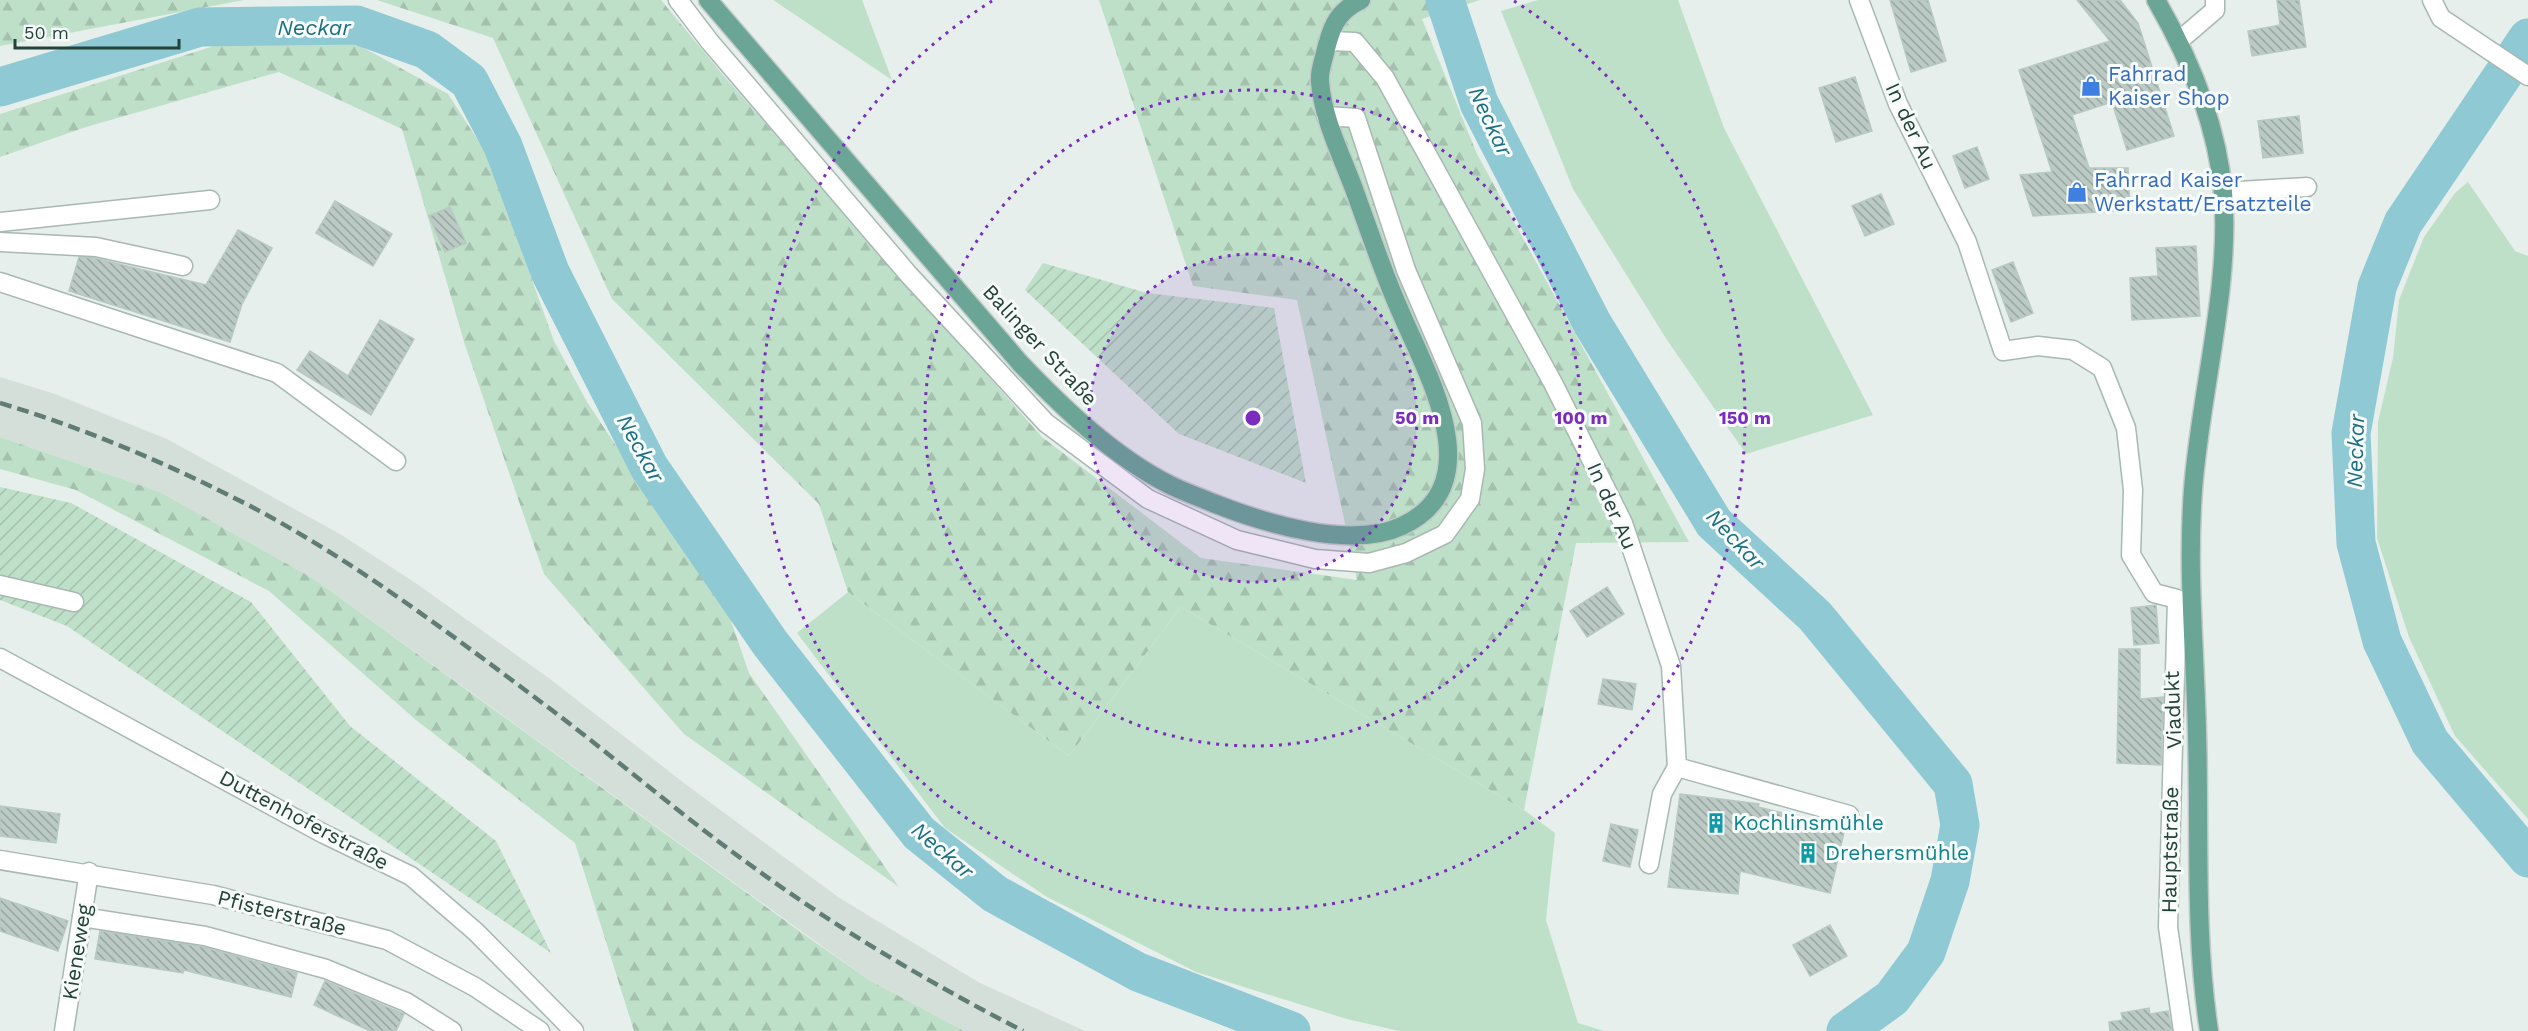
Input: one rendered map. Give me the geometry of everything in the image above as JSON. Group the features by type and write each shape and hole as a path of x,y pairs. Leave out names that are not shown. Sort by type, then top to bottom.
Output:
{"main road":[{"name":"Balinger Straße","path":"708,0 1020,363 1062,407 1105,442 1169,485 1229,509 1299,529 1342,536 1392,531 1412,521 1433,502 1442,484 1448,459 1447,427 1430,374 1401,314 1326,116 1319,79 1332,26 1347,7 1361,0"},
{"path":"2156,0 2180,40 2196,80 2214,143 2223,192"},
{"name":"Viadukt","path":"2210,1031 2201,963 2197,729 2190,575 2193,489 2220,279 2223,192"}],"street":[{"path":"678,0 710,42 909,275 1046,423 1148,500 1237,540 1315,559 1369,563 1406,553 1445,534 1470,499 1475,470 1472,423 1406,270 1356,118 1326,116"},
{"name":"In der Au","path":"1859,0 1898,104 1966,242 2004,351"},
{"path":"2180,40 2215,10 2215,0"},
{"path":"2432,0 2441,18 2528,76"},
{"name":"In der Au","path":"1328,41 1355,42 1384,78 1553,383 1623,523 1671,666 1677,767"},
{"path":"2223,192 2307,187"},
{"path":"0,222 210,200"},
{"path":"0,242 96,247 183,266"},
{"path":"0,282 277,373 396,461"},
{"name":"Hauptstraße","path":"2004,351 2038,346 2073,350 2102,368 2126,428 2133,490 2131,555 2154,593 2176,599 2169,927 2183,1031"},
{"path":"0,585 74,602"},
{"name":"Duttenhoferstraße","path":"0,658 324,834 411,876 476,932 567,1029"},
{"path":"1648,864 1662,794 1677,767 1849,815"},
{"name":"Pfisterstraße","path":"0,860 89,872 213,895 387,940 475,987 540,1031"},
{"name":"Kieneweg","path":"64,1031 89,872"},
{"path":"82,917 205,936 326,969 406,1002 452,1031"}],"shaded area":[{"path":"0,377 55,394 167,439 340,534 417,584 550,679 688,786 838,897 978,982 1085,1031 964,1031 869,980 314,579 160,492 0,437"}],"green space":[{"path":"0,0 244,0 0,46"},
{"path":"377,0 661,0 723,75 1042,437 1201,558 1357,580 1297,300 1193,286 1099,0 1480,0 1422,19 1477,154 1689,542 1576,543 1524,810 1181,607 1069,756 848,592 819,504 612,299 493,38"},
{"path":"773,0 862,0 892,80"},
{"path":"1538,0 1678,0 1724,128 1873,415 1746,454 1667,340 1573,189 1501,11"},
{"path":"353,42 448,94 486,153 554,341 587,402 730,618 749,673 899,887 684,734 544,574 465,345 402,129 279,72 86,127 0,157 0,114 220,44"},
{"path":"2468,182 2515,251 2528,256 2528,819 2455,736 2409,637 2377,538 2378,422 2393,358 2399,300 2424,237 2455,193"},
{"path":"1043,263 1147,293 1274,308 1306,483 1179,434 1025,290"},
{"path":"0,437 160,492 314,579 869,980 964,1031 634,1031 575,843 416,720 269,591 76,490 0,469"},
{"path":"0,487 71,503 251,602 350,726 496,841 551,953 67,626 0,600"},
{"path":"848,592 1069,756 1181,607 1524,810 1555,833 1546,920 1578,1023 1604,1031 1399,1031 1347,1019 1196,972 1047,897 945,828 797,633"}],"building":[{"path":"1890,0 1928,0 1946,61 1911,72"},
{"name":"Fahrrad Kaiser Shop","path":"2077,0 2120,0 2138,23 2174,136 2127,150 2112,102 2072,115 2089,168 2128,168 2130,210 2033,216 2020,175 2052,172 2019,70 2110,41"},
{"path":"2277,0 2299,0 2306,47 2252,56 2248,31 2280,25"},
{"path":"1855,77 1872,131 1836,142 1819,88"},
{"path":"2299,116 2303,153 2263,158 2258,121"},
{"path":"1977,147 1989,179 1965,188 1953,156"},
{"path":"1881,194 1894,224 1865,236 1852,206"},
{"path":"335,201 392,234 373,266 316,233"},
{"path":"450,207 466,243 445,252 429,216"},
{"path":"238,230 272,248 242,304 230,342 69,291 79,257 94,258 206,285"},
{"path":"2196,246 2200,316 2132,320 2130,278 2158,276 2156,248"},
{"path":"2013,262 2033,313 2011,322 1992,270"},
{"path":"380,320 414,339 371,415 297,370 310,351 348,376"},
{"path":"1607,587 1624,614 1587,637 1570,611"},
{"path":"2156,605 2159,643 2134,645 2131,608"},
{"path":"2119,649 2140,649 2140,699 2163,697 2161,765 2117,763"},
{"path":"1603,679 1636,684 1632,710 1598,704"},
{"path":"1680,794 1759,804 1758,807 1845,828 1830,893 1740,871 1738,894 1668,887"},
{"path":"0,806 60,814 56,843 0,836"},
{"path":"1611,824 1638,830 1630,867 1603,861"},
{"path":"0,898 68,921 58,951 0,931"},
{"path":"1830,925 1847,956 1810,976 1793,945"},
{"path":"100,931 203,947 297,973 291,997 184,970 183,973 95,959"},
{"path":"325,981 404,1014 396,1031 370,1031 314,1005"},
{"path":"2149,1008 2150,1014 2168,1011 2172,1031 2110,1031 2109,1022 2123,1020 2121,1013"}],"waterway":[{"name":"Neckar","path":"1445,0 1479,103 1592,323 1714,523 1815,616 1953,784 1960,825 1950,881 1926,952 1892,998 1846,1031"},
{"name":"Neckar","path":"0,87 200,27 357,25 427,50 469,81 503,146 550,272 649,467 770,643 919,833 995,894 1138,972 1291,1031"},
{"name":"Neckar","path":"2528,38 2403,223 2377,287 2351,433 2356,543 2382,641 2430,742 2528,858"}],"railway":[{"path":"0,403 65,424 160,462 252,507 330,552 369,577 480,657 578,730 699,827 782,888 883,953 1023,1031"}],"place":[{"name":"Fahrrad Kaiser Shop","path":"2091,86"},
{"name":"Fahrrad Kaiser Werkstatt/Ersatzteile","path":"2077,192"},
{"name":"Kochlinsmühle","path":"1716,823"},
{"name":"Drehersmühle","path":"1808,853"}]}
